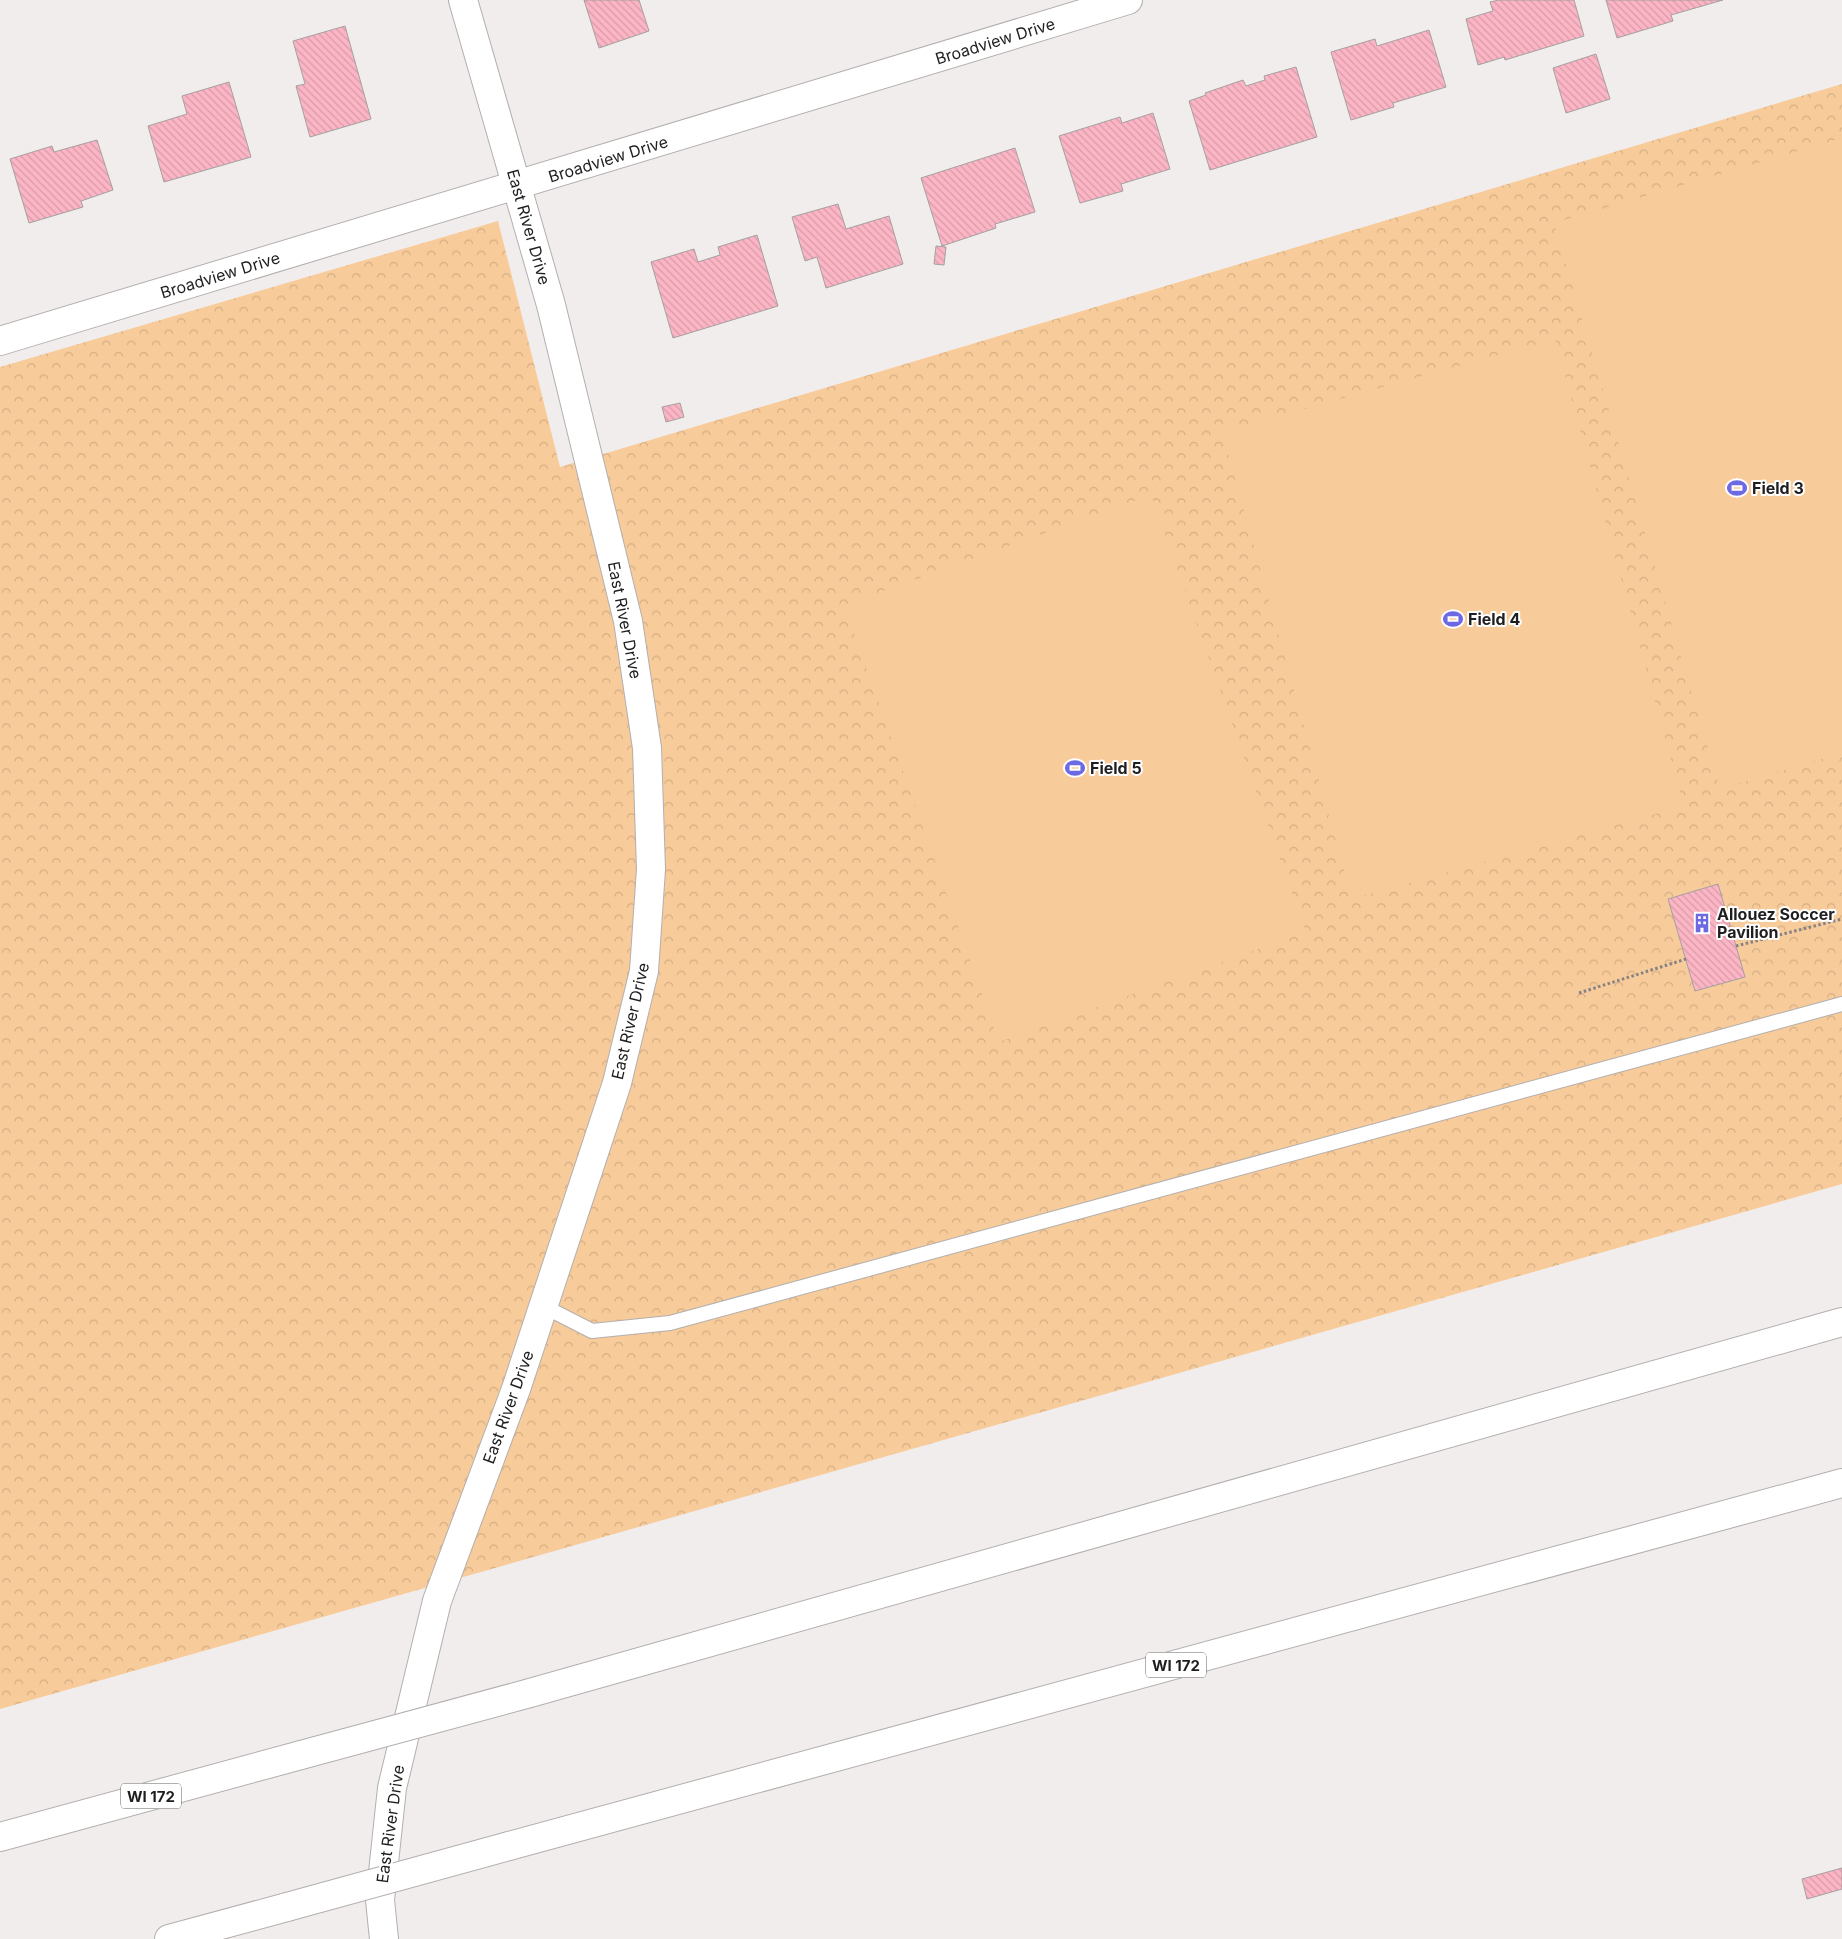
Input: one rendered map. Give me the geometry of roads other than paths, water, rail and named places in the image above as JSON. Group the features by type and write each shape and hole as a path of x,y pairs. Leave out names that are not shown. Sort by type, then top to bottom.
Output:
{"main road":[{"name":"East River Drive","path":"384,1939 380,1900 392,1788 436,1601 516,1389 617,1083 644,971 651,869 647,748 628,621 552,305 463,0"},
{"name":"Broadview Drive","path":"0,341 1128,0"},
{"name":"WI 172","path":"0,1837 530,1693 1842,1322"},
{"name":"WI 172","path":"170,1939 1842,1483"}],"lane":[{"path":"543,1306 592,1331 670,1323 1842,1004"}],"place":[{"name":"Field 3","path":"1737,488"},
{"name":"Field 4","path":"1453,619"},
{"name":"Field 5","path":"1075,768"},
{"name":"Allouez Soccer Pavilion","path":"1702,923"}]}
